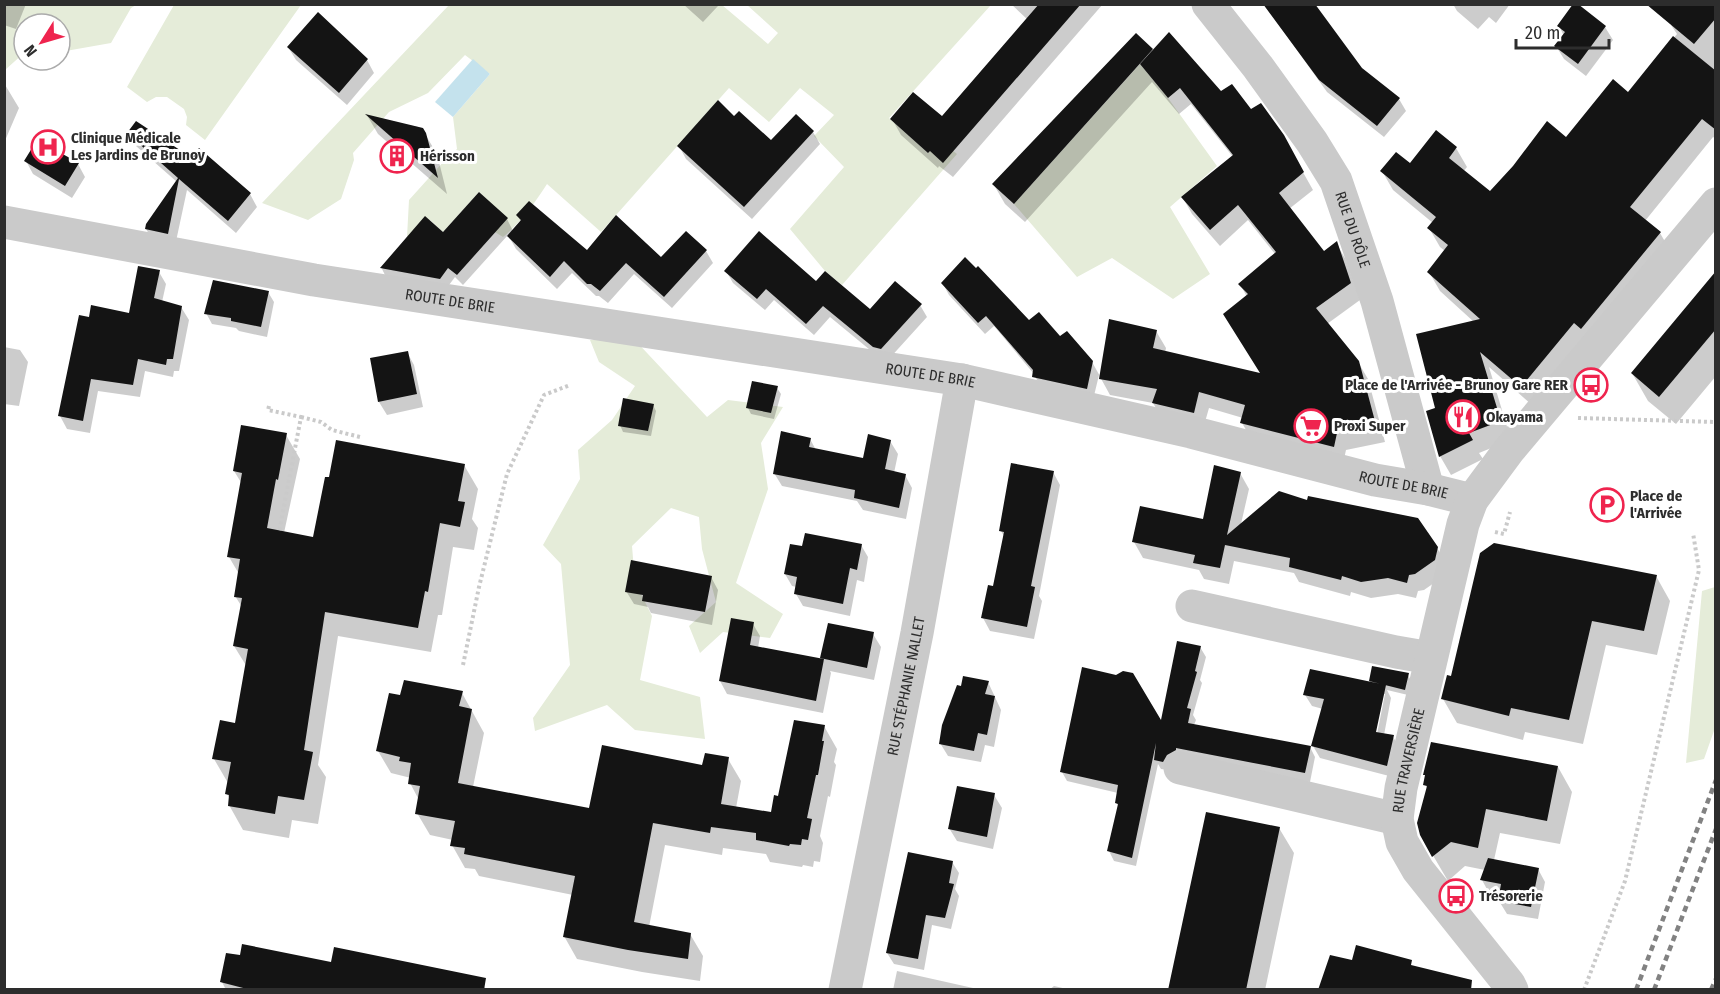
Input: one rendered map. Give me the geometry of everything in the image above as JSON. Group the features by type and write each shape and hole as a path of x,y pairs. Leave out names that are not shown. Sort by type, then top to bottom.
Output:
{"street":[{"name":"RUE DU RÔLE","path":"1208,4 1265,76 1312,142 1336,181 1377,301 1428,489"},
{"path":"1472,500 1509,450 1716,204"},
{"name":"ROUTE DE BRIE","path":"4,222 314,280 962,380 1191,432 1375,480 1428,489 1472,500"},
{"name":"RUE STÉPHANIE NALLET","path":"845,990 917,633 962,380"},
{"name":"RUE TRAVERSIÈRE","path":"1472,500 1463,524 1431,658 1401,788 1397,819 1402,842 1418,870 1512,990"},
{"path":"1192,606 1431,658"},
{"path":"1180,768 1397,819"}],"path":[{"path":"463,665 507,474 544,395 570,385"},
{"path":"269,406 268,410 321,422 332,430 360,437"},
{"path":"279,532 301,417"},
{"path":"1574,418 1716,423"},
{"path":"1584,990 1625,881 1699,570 1693,533"}],"green space":[{"path":"5,4 136,4 131,8 111,43 72,50 72,12 12,12 12,64 5,70"},
{"path":"174,5 301,5 205,140 186,125 187,117 184,109 167,97 156,97 147,102 127,87"},
{"path":"449,5 722,5 768,44 778,33 747,5 991,5 889,118 928,153 939,139 957,154 842,285 825,271 790,229 844,167 814,136 834,115 800,88 769,122 729,88 601,232 547,184 527,212 503,237 485,226 498,210 479,192 443,232 430,220 407,237 409,200 457,149 453,117 490,74 465,55 428,93 389,112 353,153 354,160 341,199 308,220 262,203"},
{"path":"1140,64 1168,98 1217,166 1170,207 1210,274 1173,299 1112,258 1077,277 1014,204"},
{"path":"633,338 707,417 728,400 783,407 761,443 768,489 736,583 783,614 770,638 723,632 700,653 689,626 716,602 702,549 699,517 671,508 632,546 635,582 652,616 640,680 700,697 705,739 635,730 607,705 535,731 533,718 570,665 561,564 543,545 580,479 578,450 612,420 635,386 599,362 590,340"},
{"path":"1715,587 1715,728 1704,759 1686,763 1702,591"}],"water":[{"path":"473,59 490,74 453,117 435,102"}],"building":[{"path":"1039,4 1081,4 943,163 930,151 928,153 890,119 913,92 942,116"},
{"path":"1263,4 1315,4 1362,68 1400,98 1377,126 1319,80"},
{"path":"1573,4 1578,4 1606,26 1578,64 1554,46 1565,32 1557,26"},
{"path":"1646,4 1716,4 1716,18 1694,44"},
{"path":"318,12 368,59 339,93 287,47"},
{"path":"1169,32 1221,91 1232,84 1251,109 1261,103 1284,135 1304,172 1279,193 1324,251 1337,241 1351,283 1316,308 1359,361 1376,425 1337,433 1334,447 1240,423 1245,405 1199,392 1194,413 1152,403 1157,389 1099,379 1109,319 1157,330 1153,348 1260,373 1223,314 1248,294 1238,284 1276,252 1238,205 1210,230 1181,197 1233,155 1180,88 1168,98 1140,64"},
{"path":"1136,33 1153,49 1014,204 992,184"},
{"path":"1673,36 1716,71 1716,130 1702,119 1630,207 1661,232 1581,329 1574,323 1521,387 1480,352 1501,421 1469,433 1473,440 1439,457 1426,411 1435,408 1416,334 1480,319 1427,272 1448,245 1427,228 1436,217 1380,171 1396,152 1410,163 1436,130 1457,147 1449,158 1490,191 1513,166 1547,121 1566,137 1613,79 1628,92"},
{"path":"718,100 734,116 739,111 771,140 796,114 814,131 744,207 677,146"},
{"path":"365,114 423,128 438,178"},
{"path":"136,121 192,158 199,148 251,193 228,221 179,179 168,234 145,229 146,224 178,178 127,133"},
{"path":"37,140 79,163 65,186 24,161"},
{"path":"479,192 508,218 457,275 448,268 440,279 380,268 425,216 443,232"},
{"path":"529,201 587,250 616,215 661,257 686,231 707,250 664,297 626,263 600,291 591,284 587,284 564,261 550,277 507,236 521,220 516,215"},
{"path":"759,231 816,281 825,271 870,309 895,281 922,304 881,349 873,347 823,306 806,324 766,289 757,299 724,271"},
{"path":"965,257 976,268 978,266 1029,320 1039,312 1060,336 1067,331 1093,361 1087,389 1032,377 1033,370 986,316 978,323 941,283"},
{"path":"138,266 160,270 154,298 182,306 173,359 167,359 166,365 138,359 133,385 91,379 83,421 58,416 79,315 89,317 91,305 129,313"},
{"path":"1716,271 1716,329 1659,397 1631,373"},
{"path":"213,280 269,291 261,327 231,321 231,318 204,314"},
{"path":"408,351 417,394 378,402 370,358"},
{"path":"752,381 778,386 771,413 746,408"},
{"path":"623,398 654,404 648,431 618,426"},
{"path":"241,425 287,433 267,528 313,537 325,477 329,477 336,440 465,464 458,501 465,502 460,527 440,523 428,592 425,591 418,628 325,612 304,750 313,752 304,800 278,796 275,814 228,806 229,795 225,794 231,762 212,759 220,720 235,723 248,649 233,646 242,598 234,597 240,559 227,557 242,473 233,471"},
{"path":"781,431 811,438 809,447 863,458 868,434 891,440 885,469 906,474 899,508 854,498 855,490 773,474"},
{"path":"1011,463 1054,471 1031,586 1035,587 1027,627 981,618 988,585 993,586 1004,532 999,531"},
{"path":"1214,465 1241,472 1227,535 1279,491 1307,500 1308,496 1418,518 1438,547 1435,560 1415,574 1409,575 1407,583 1388,578 1361,582 1342,576 1341,580 1289,567 1290,558 1225,545 1220,568 1193,563 1195,555 1132,542 1140,506 1203,519"},
{"path":"805,533 862,544 857,570 850,568 843,604 794,594 797,577 784,574 790,544 802,546"},
{"path":"1494,543 1657,575 1644,631 1592,621 1569,720 1511,708 1509,716 1441,699 1447,675 1451,676 1480,553"},
{"path":"631,560 712,576 705,612 642,601 643,595 625,592"},
{"path":"731,618 754,622 750,645 824,659 816,701 719,681"},
{"path":"828,623 874,632 867,668 820,658"},
{"path":"1177,641 1201,646 1195,671 1197,672 1187,708 1191,709 1188,723 1311,746 1305,773 1176,748 1167,755 1163,762 1154,760 1156,743 1132,858 1107,851 1118,804 1115,803 1118,785 1060,772 1082,667 1116,675 1123,671 1133,673 1161,720"},
{"path":"1372,666 1409,673 1405,690 1369,681"},
{"path":"1310,669 1386,685 1376,732 1394,735 1387,766 1311,746 1324,699 1303,695"},
{"path":"963,676 989,681 985,694 995,696 987,735 978,733 974,751 939,744 942,725 957,685 961,686"},
{"path":"404,680 463,691 459,706 472,709 458,783 589,808 602,745 702,765 705,753 729,757 721,804 771,812 774,795 778,796 794,720 825,725 818,775 816,775 807,818 812,819 808,840 802,839 801,845 790,844 789,846 756,840 756,833 711,827 710,833 653,823 634,922 691,933 688,959 563,937 575,876 464,854 465,848 450,846 455,821 415,814 420,786 408,784 411,763 399,761 400,757 376,751 389,693 400,695"},
{"path":"1431,742 1558,766 1547,821 1486,809 1478,848 1451,842 1432,857 1420,835 1417,823 1427,786 1423,785 1425,775 1423,775"},
{"path":"957,786 995,793 987,837 948,829"},
{"path":"1206,812 1280,827 1246,990 1168,990"},
{"path":"908,852 953,861 949,883 954,884 945,918 926,915 918,959 886,953"},
{"path":"1488,858 1539,868 1531,907 1498,901 1501,884 1480,880"},
{"path":"242,944 331,962 334,947 486,978 484,990 251,990 220,982 226,953 240,955"},
{"path":"1356,945 1412,960 1411,965 1472,980 1471,990 1318,990 1330,955 1352,960"}],"railway":[{"path":"1636,990 1716,780"},
{"path":"1654,990 1716,829"},
{"path":"1711,990 1716,979"}],"place":[{"name":"Clinique Médicale Les Jardins de Brunoy","path":"48,147"},
{"name":"Hérisson","path":"397,156"},
{"name":"Place de l'Arrivée - Brunoy Gare RER","path":"1591,385"},
{"name":"Okayama","path":"1463,417"},
{"name":"Proxi Super","path":"1311,426"},
{"name":"Place de l'Arrivée","path":"1607,505"},
{"name":"Trésorerie","path":"1456,896"}]}
